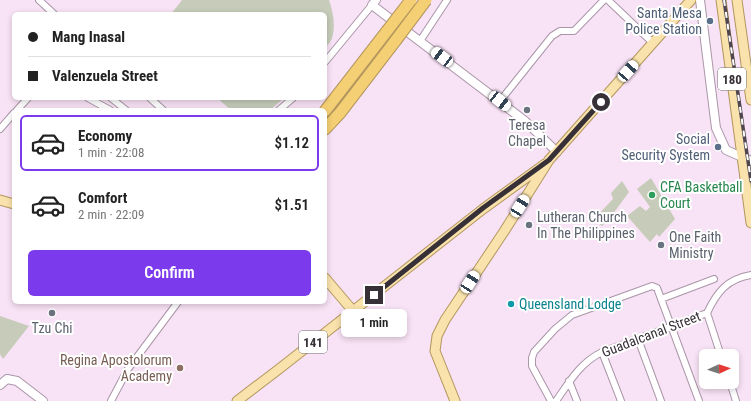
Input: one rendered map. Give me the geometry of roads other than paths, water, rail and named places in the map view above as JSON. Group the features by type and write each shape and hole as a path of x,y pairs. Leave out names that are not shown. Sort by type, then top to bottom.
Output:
{"highway":[{"path":"327,108 411,0"},
{"path":"327,126 340,113 426,0"}],"main road":[{"path":"350,313 483,208 549,160 690,0"},
{"name":"180","path":"721,0 747,159 751,223"},
{"name":"180","path":"737,0 751,100"},
{"path":"455,401 435,351 437,336 445,320 549,160"},
{"path":"524,178 530,181 532,187"},
{"path":"0,200 12,203"},
{"path":"327,281 350,313"},
{"path":"327,288 350,313"},
{"name":"141","path":"237,401 350,313"}],"street":[{"path":"39,0 52,12"},
{"path":"420,41 448,0"},
{"path":"500,101 552,36 560,31 574,31 604,0"},
{"path":"608,0 653,43"},
{"path":"700,0 716,128 726,150 747,159"},
{"path":"327,60 374,2 420,41 525,121 557,152"},
{"path":"19,108 26,100"},
{"path":"92,100 106,108"},
{"path":"114,100 124,108"},
{"path":"152,100 161,108"},
{"path":"281,108 291,100"},
{"path":"0,129 12,115"},
{"name":"Guadalcanal Street","path":"556,401 584,363 592,357 707,313 717,296 727,284 739,277 751,275"},
{"path":"661,299 714,279"},
{"path":"551,401 532,366 534,352 555,329 572,314 650,286 657,288 699,401"},
{"path":"111,401 128,369 177,304"},
{"path":"707,313 719,349"},
{"path":"638,339 661,401"},
{"path":"602,352 621,401"},
{"path":"0,385 7,379 17,381 43,401"},
{"path":"569,382 577,401"},
{"path":"732,389 736,401"}],"railway":[{"path":"724,0 751,181"}],"place":[{"name":"Santa Mesa Police Station","path":"710,21"},
{"name":"Teresa Chapel","path":"527,110"},
{"name":"Social Security System","path":"718,147"},
{"name":"CFA Basketball Court","path":"652,195"},
{"name":"Lutheran Church In The Philippines","path":"529,225"},
{"name":"One Faith Ministry","path":"661,245"},
{"name":"Queensland Lodge","path":"511,304"},
{"name":"Tzu Chi","path":"52,313"},
{"name":"Regina Apostolorum Academy","path":"180,368"}]}
